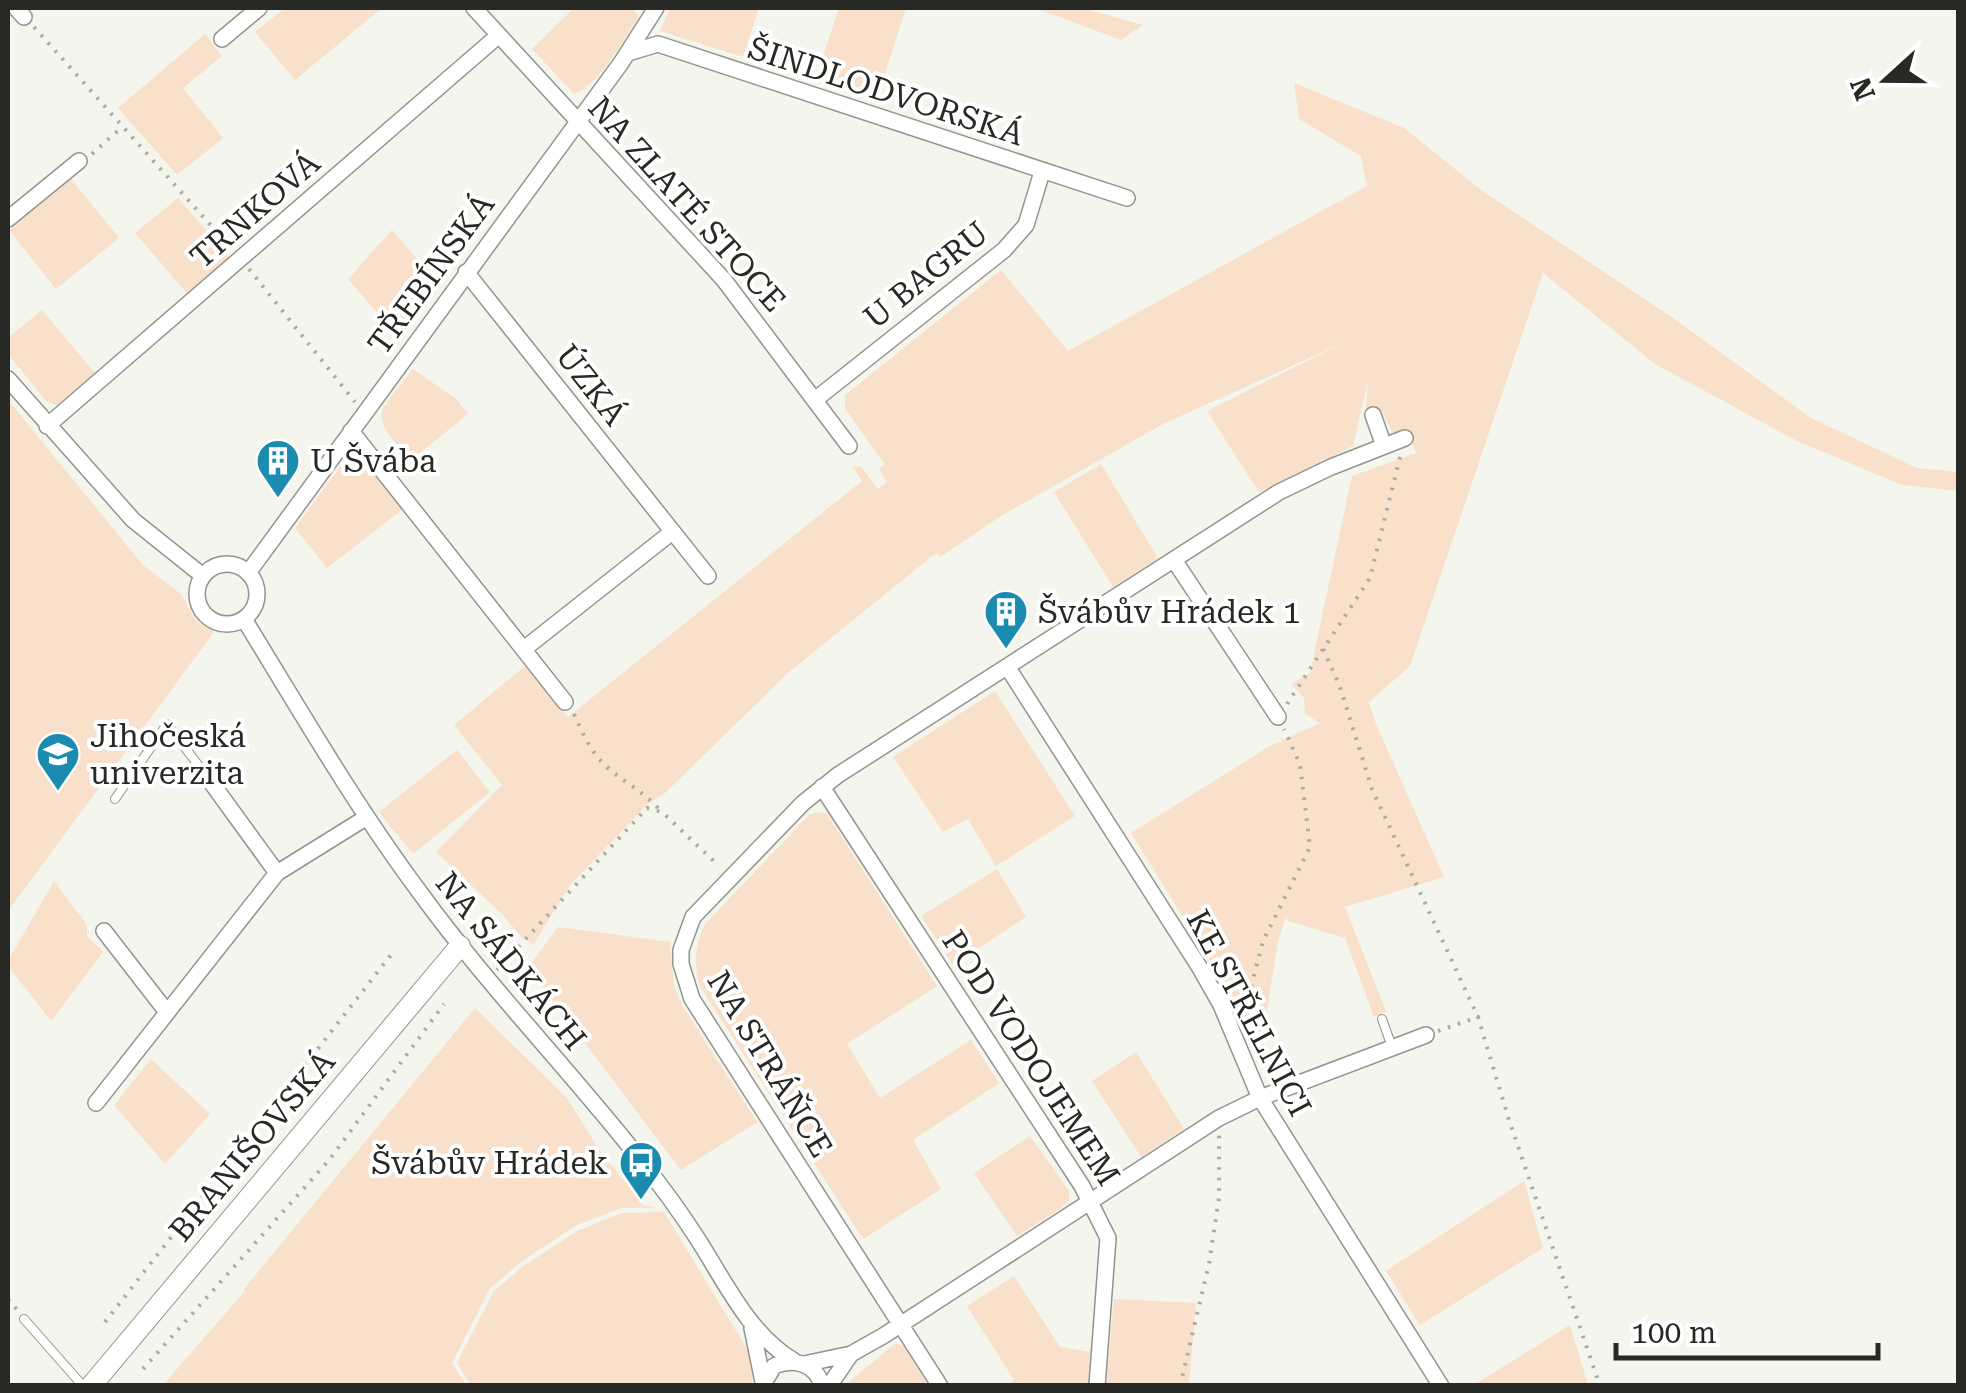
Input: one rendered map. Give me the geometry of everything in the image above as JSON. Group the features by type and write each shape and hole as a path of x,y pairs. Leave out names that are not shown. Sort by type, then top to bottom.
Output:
{"street":[{"path":"222,39 259,8"},
{"name":"NA ZLATÉ STOCE","path":"474,8 724,280 849,446"},
{"name":"TŘEBÍNSKÁ","path":"248,573 628,52 656,8"},
{"name":"TRNKOVÁ","path":"46,426 499,35"},
{"name":"ŠINDLODVORSKÁ","path":"628,52 658,44 1127,198"},
{"path":"8,219 81,162"},
{"name":"U BAGRU","path":"816,399 1004,250 1026,224 1042,172"},
{"name":"ÚZKÁ","path":"466,272 708,576"},
{"path":"8,379 133,520 203,576"},
{"path":"1373,415 1384,446"},
{"path":"351,431 566,702"},
{"name":"NA STRÁŇCE","path":"940,1386 692,1000 685,983 681,950 693,917 822,788 1279,492 1405,438"},
{"path":"524,649 672,532"},
{"path":"1174,560 1278,717"},
{"path":"230,564 248,573 257,597 251,613 227,624 209,618 198,603 203,576 210,569 230,564"},
{"name":"NA SÁDKÁCH","path":"244,619 367,817 460,946 639,1158 694,1233 752,1326 776,1350 820,1377 825,1386"},
{"name":"KE STŘELNICI","path":"1008,668 1200,968 1221,1004 1260,1098 1441,1386"},
{"path":"208,778 277,873"},
{"name":"POD VODOJEMEM","path":"822,788 1091,1200 1108,1238 1097,1386"},
{"path":"96,1103 277,873 367,817"},
{"path":"104,930 166,1011"},
{"name":"BRANIŠOVSKÁ","path":"90,1386 460,946"},
{"path":"825,1386 852,1354 1218,1118 1260,1098 1426,1035"},
{"name":"NA SÁDKÁCH","path":"752,1326 762,1384"},
{"path":"762,1384 774,1366 852,1354"}],"lane":[{"path":"115,799 167,724 208,778"},
{"path":"1382,1019 1392,1047"},
{"path":"24,1319 83,1386"}],"path":[{"path":"20,12 234,252"},
{"path":"81,162 123,126"},
{"path":"246,265 364,413"},
{"path":"1237,1043 1262,941 1310,846 1300,764 1278,717 1370,578 1405,438"},
{"path":"1323,649 1339,684 1372,789 1478,1017 1508,1120 1600,1386"},
{"path":"566,702 585,741 607,768 646,794 730,876"},
{"path":"488,980 641,811 647,808 662,812"},
{"path":"104,1322 394,951"},
{"path":"143,1369 330,1159 444,1004"},
{"path":"1426,1035 1478,1017"},
{"path":"1180,1386 1219,1198 1218,1118"}],"shaded area":[{"path":"285,8 382,8 295,80 255,32"},
{"path":"574,8 632,8 639,16 602,72 574,94 532,49"},
{"path":"670,8 759,8 743,57 660,31"},
{"path":"839,8 906,8 876,101 815,81"},
{"path":"1035,8 1082,8 1143,25 1121,40"},
{"path":"205,34 222,56 183,88 223,138 177,175 118,108"},
{"path":"1294,83 1404,128 1481,190 1673,318 1811,418 1917,468 1958,472 1958,491 1902,485 1797,441 1655,364 1543,273 1410,666 1369,702 1444,877 1345,907 1386,1011 1374,1017 1345,938 1288,921 1286,917 1278,941 1262,1042 1252,1042 1238,1006 1131,833 1270,746 1320,723 1305,714 1304,698 1291,684 1310,673 1352,476 1416,453 1409,436 1393,433 1382,412 1365,420 1368,380 1353,446 1259,492 1207,411 1343,343 1163,424 1001,516 940,557 937,553 931,557 789,672 665,793 647,805 570,885 533,945 436,852 502,785 454,725 525,666 568,717 862,481 852,466 861,467 878,489 887,482 879,469 885,464 845,409 845,395 1001,270 1068,351 1367,186 1361,156 1299,119"},
{"path":"71,179 119,238 56,289 9,230"},
{"path":"178,198 229,257 187,293 135,233"},
{"path":"392,230 441,286 401,340 348,279"},
{"path":"42,310 95,373 57,405 46,401 8,354 8,338"},
{"path":"413,369 456,399 468,414 410,461 388,432 382,415"},
{"name":"Jihočeská univerzita","path":"8,400 143,565 181,594 196,621 214,632 8,911"},
{"path":"355,453 403,509 327,568 295,528 347,457"},
{"path":"1101,464 1158,558 1113,587 1054,492"},
{"path":"995,691 1075,816 996,866 968,819 943,832 893,757"},
{"path":"457,750 490,792 413,854 379,812"},
{"path":"827,814 937,986 847,1044 880,1098 971,1040 999,1083 913,1140 941,1189 863,1239 699,985 696,968 697,947 705,924 809,815"},
{"path":"997,869 1026,917 953,965 921,916"},
{"path":"54,881 87,925 87,936 103,952 51,1021 8,961"},
{"path":"558,927 670,942 674,985 682,1005 757,1122 681,1170 528,968"},
{"path":"475,1008 567,1098 600,1151 643,1205 657,1208 621,1208 577,1225 490,1288 452,1363 466,1385 163,1385 245,1291"},
{"path":"1136,1052 1184,1129 1141,1157 1092,1081"},
{"path":"151,1059 210,1114 165,1164 114,1105"},
{"path":"1030,1136 1069,1191 1069,1200 1017,1236 974,1173"},
{"path":"1524,1181 1543,1248 1420,1325 1386,1271"},
{"path":"664,1212 755,1362 751,1386 471,1385 457,1363 494,1291 577,1231 622,1213"},
{"path":"1014,1276 1060,1347 1090,1352 1089,1385 1008,1385 1014,1380 967,1306"},
{"path":"1114,1299 1196,1303 1189,1385 1106,1385"},
{"path":"1570,1325 1588,1385 1474,1385"},
{"path":"896,1343 904,1346 928,1385 845,1385"}],"place":[{"name":"U Švába","path":"278,499"},
{"name":"Švábův Hrádek 1","path":"1006,650"},
{"name":"Jihočeská univerzita","path":"58,792"},
{"name":"Švábův Hrádek","path":"641,1201"}]}
